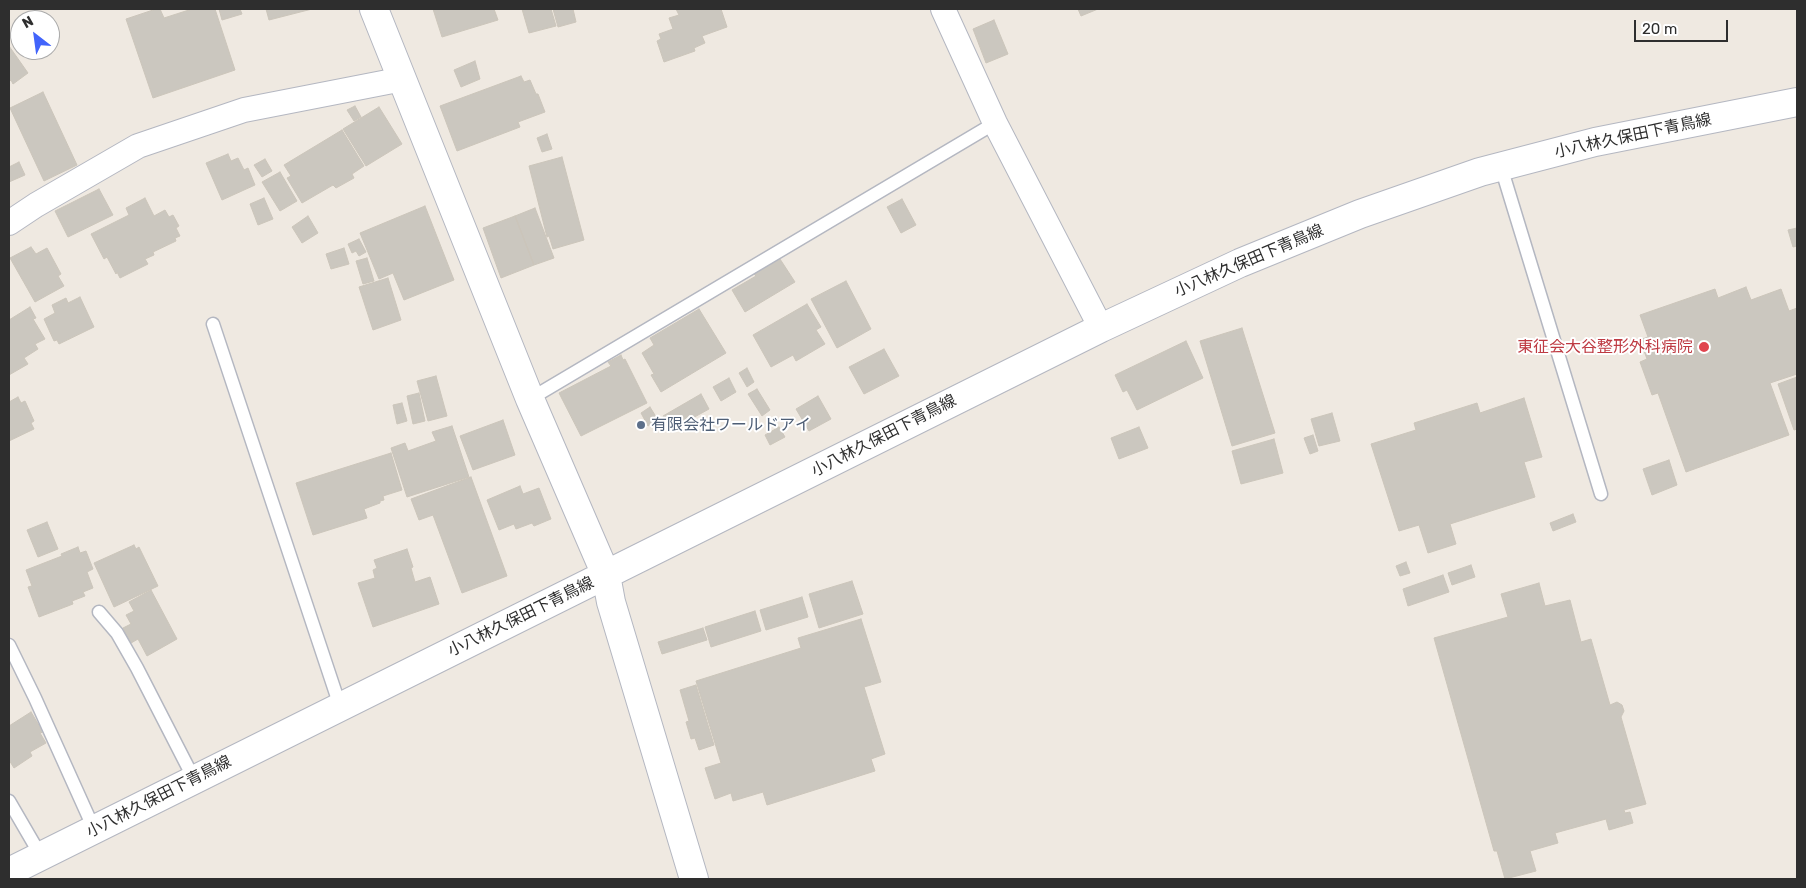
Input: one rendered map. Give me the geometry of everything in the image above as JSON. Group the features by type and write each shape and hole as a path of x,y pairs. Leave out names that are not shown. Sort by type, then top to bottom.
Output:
{"main road":[{"path":"374,9 530,399 606,575 611,602 694,879"},
{"name":"小八林久保田下青鳥線","path":"9,872 1101,328 1240,263 1360,214 1480,172 1595,142 1797,102"}],"street":[{"path":"943,9 995,123 1101,328"},
{"path":"9,223 36,205 138,146 244,110 402,79"}],"lane":[{"path":"530,399 995,123"},
{"path":"1501,167 1601,494"},
{"path":"213,324 340,706"},
{"path":"99,612 117,633 133,661 194,779"},
{"path":"9,646 35,698 94,829"},
{"path":"9,801 41,856"}],"building":[{"path":"160,9 164,18 192,9 215,9 235,70 153,98 126,19"},
{"path":"219,9 240,9 242,14 222,20"},
{"path":"266,9 312,9 269,20"},
{"path":"433,9 494,9 498,20 442,37"},
{"path":"522,9 551,9 556,26 529,33"},
{"path":"553,9 573,9 576,22 558,27"},
{"path":"676,9 721,9 727,27 702,36 705,43 694,48 695,51 664,62 657,41 661,39 659,34 673,29 669,18 679,15"},
{"path":"1078,9 1098,9 1081,16"},
{"path":"994,20 1008,54 986,63 973,29"},
{"path":"9,46 10,60 19,60 28,73 13,84 11,80 9,82"},
{"path":"475,61 480,79 461,87 454,70"},
{"path":"521,76 524,82 530,80 545,112 518,122 520,127 457,151 440,106"},
{"path":"43,92 77,165 44,181 10,108"},
{"path":"355,106 361,117 354,121 347,110"},
{"path":"379,107 402,144 366,166 343,129"},
{"path":"342,130 364,166 352,174 354,178 336,188 333,185 302,203 287,178 291,176 284,165"},
{"path":"547,134 552,149 542,152 537,138"},
{"path":"228,154 231,161 238,158 244,170 248,168 255,185 222,200 206,163"},
{"path":"562,157 584,240 553,249 549,236 547,237 529,166"},
{"path":"265,159 272,171 262,177 254,165"},
{"path":"19,162 25,175 9,182 9,167"},
{"path":"280,172 297,201 280,211 262,182"},
{"path":"99,189 113,215 68,237 55,211"},
{"path":"145,198 154,216 165,210 169,217 173,215 179,226 176,228 180,236 175,238 176,241 153,252 154,255 145,259 148,264 120,278 107,257 104,259 91,234 129,215 126,208"},
{"path":"264,198 273,219 258,225 250,204"},
{"path":"902,199 916,225 901,233 887,207"},
{"path":"425,206 454,280 404,300 393,273 379,279 360,233"},
{"path":"535,208 554,258 534,265 515,216"},
{"path":"308,216 318,233 302,243 292,227"},
{"path":"515,216 534,265 501,278 483,228"},
{"path":"1797,228 1797,246 1793,247 1788,230"},
{"path":"359,239 366,252 359,256 356,251 352,253 348,244"},
{"path":"31,247 36,254 47,248 61,274 58,276 64,286 35,302 10,258"},
{"path":"344,248 349,264 331,269 326,254"},
{"path":"367,258 374,281 363,284 356,261"},
{"path":"780,259 795,282 745,312 732,290 756,276 754,274"},
{"path":"388,278 401,320 373,330 359,287"},
{"path":"846,281 871,329 837,348 811,299"},
{"path":"1746,287 1751,300 1781,289 1789,311 1797,308 1797,374 1770,383 1789,435 1686,472 1658,393 1652,395 1640,362 1647,359 1640,340 1648,337 1640,315 1715,289 1718,298"},
{"path":"80,297 94,327 59,344 57,340 54,341 44,319 55,313 52,305 66,298 68,303"},
{"path":"807,304 821,327 816,330 825,344 796,361 793,355 771,367 753,335"},
{"path":"30,307 36,318 33,319 45,339 35,344 38,349 24,358 28,364 9,375 9,320"},
{"path":"699,309 726,353 661,392 651,375 654,374 642,353 654,345 650,338"},
{"path":"1242,328 1275,433 1232,446 1200,341"},
{"path":"1186,341 1203,378 1137,410 1127,390 1123,392 1115,375"},
{"path":"884,349 899,376 864,394 849,367"},
{"path":"621,355 623,360 625,359 647,403 581,436 559,393 611,366 608,362"},
{"path":"747,368 754,382 747,387 739,373"},
{"path":"436,376 447,416 428,421 417,381"},
{"path":"1797,377 1797,429 1794,430 1778,384"},
{"path":"729,378 736,392 721,401 713,387"},
{"path":"757,389 770,410 762,416 748,394"},
{"path":"419,393 425,421 413,424 407,396"},
{"path":"701,394 709,409 671,430 663,416"},
{"path":"818,396 831,419 809,431 796,409"},
{"path":"18,397 21,403 25,401 34,421 31,423 34,429 9,441 9,402"},
{"path":"1524,398 1542,457 1524,462 1535,497 1450,524 1456,544 1428,553 1419,525 1399,531 1371,444 1416,430 1414,423 1477,403 1480,413"},
{"path":"402,403 407,421 397,424 393,405"},
{"path":"650,407 658,420 648,426 641,413"},
{"path":"1332,413 1340,441 1319,446 1311,419"},
{"path":"503,420 515,455 473,470 460,436"},
{"path":"452,426 469,477 407,497 391,448 405,443 408,451 436,441 432,432"},
{"path":"779,427 785,437 770,445 765,435"},
{"path":"1139,427 1148,448 1119,459 1111,438"},
{"path":"1313,435 1318,451 1310,454 1304,438"},
{"path":"1274,439 1283,473 1241,484 1232,451"},
{"path":"391,453 402,490 383,496 384,500 380,501 380,503 364,509 367,518 313,535 296,483"},
{"path":"1669,460 1677,485 1652,495 1643,469"},
{"path":"471,477 507,576 462,593 433,515 419,520 411,499"},
{"path":"520,486 523,494 539,488 551,519 534,526 532,523 516,529 514,524 499,530 487,500"},
{"path":"1573,514 1576,522 1553,531 1550,523"},
{"path":"47,522 58,549 38,557 27,530"},
{"path":"134,545 136,549 139,547 158,586 114,607 94,563"},
{"path":"78,547 80,553 86,551 93,569 87,572 93,588 83,592 85,596 72,601 73,604 39,617 28,587 32,586 26,570 62,556 61,554"},
{"path":"407,549 413,567 411,568 415,582 430,577 439,604 373,627 358,583 375,578 373,570 377,568 374,560"},
{"path":"1406,562 1410,573 1400,576 1396,566"},
{"path":"1471,565 1475,577 1452,585 1448,573"},
{"path":"1443,575 1449,592 1408,606 1403,589"},
{"path":"852,581 863,614 819,628 809,594"},
{"path":"1539,583 1545,606 1570,600 1581,642 1591,639 1610,705 1617,702 1622,705 1624,711 1621,717 1646,804 1624,810 1625,813 1630,812 1633,823 1609,830 1606,819 1555,833 1558,843 1530,851 1536,871 1505,879 1497,851 1494,851 1434,638 1508,617 1501,594"},
{"path":"151,590 177,639 147,656 138,639 131,643 123,628 131,624 126,615 134,611 129,602"},
{"path":"802,597 808,617 766,630 760,610"},
{"path":"755,611 761,631 711,647 705,627"},
{"path":"861,619 881,682 864,687 885,754 871,759 875,771 767,805 763,792 733,801 731,793 715,799 705,768 721,763 696,681 801,648 798,638"},
{"path":"703,628 707,640 662,654 658,642"},
{"path":"696,685 714,745 699,750 695,738 691,739 686,722 689,721 680,690"},
{"path":"31,712 43,732 40,733 46,743 30,752 32,756 14,768 9,760 9,726"}],"place":[{"name":"東征会大谷整形外科病院","path":"1704,347"},
{"name":"有限会社ワールドアイ","path":"641,425"}]}
